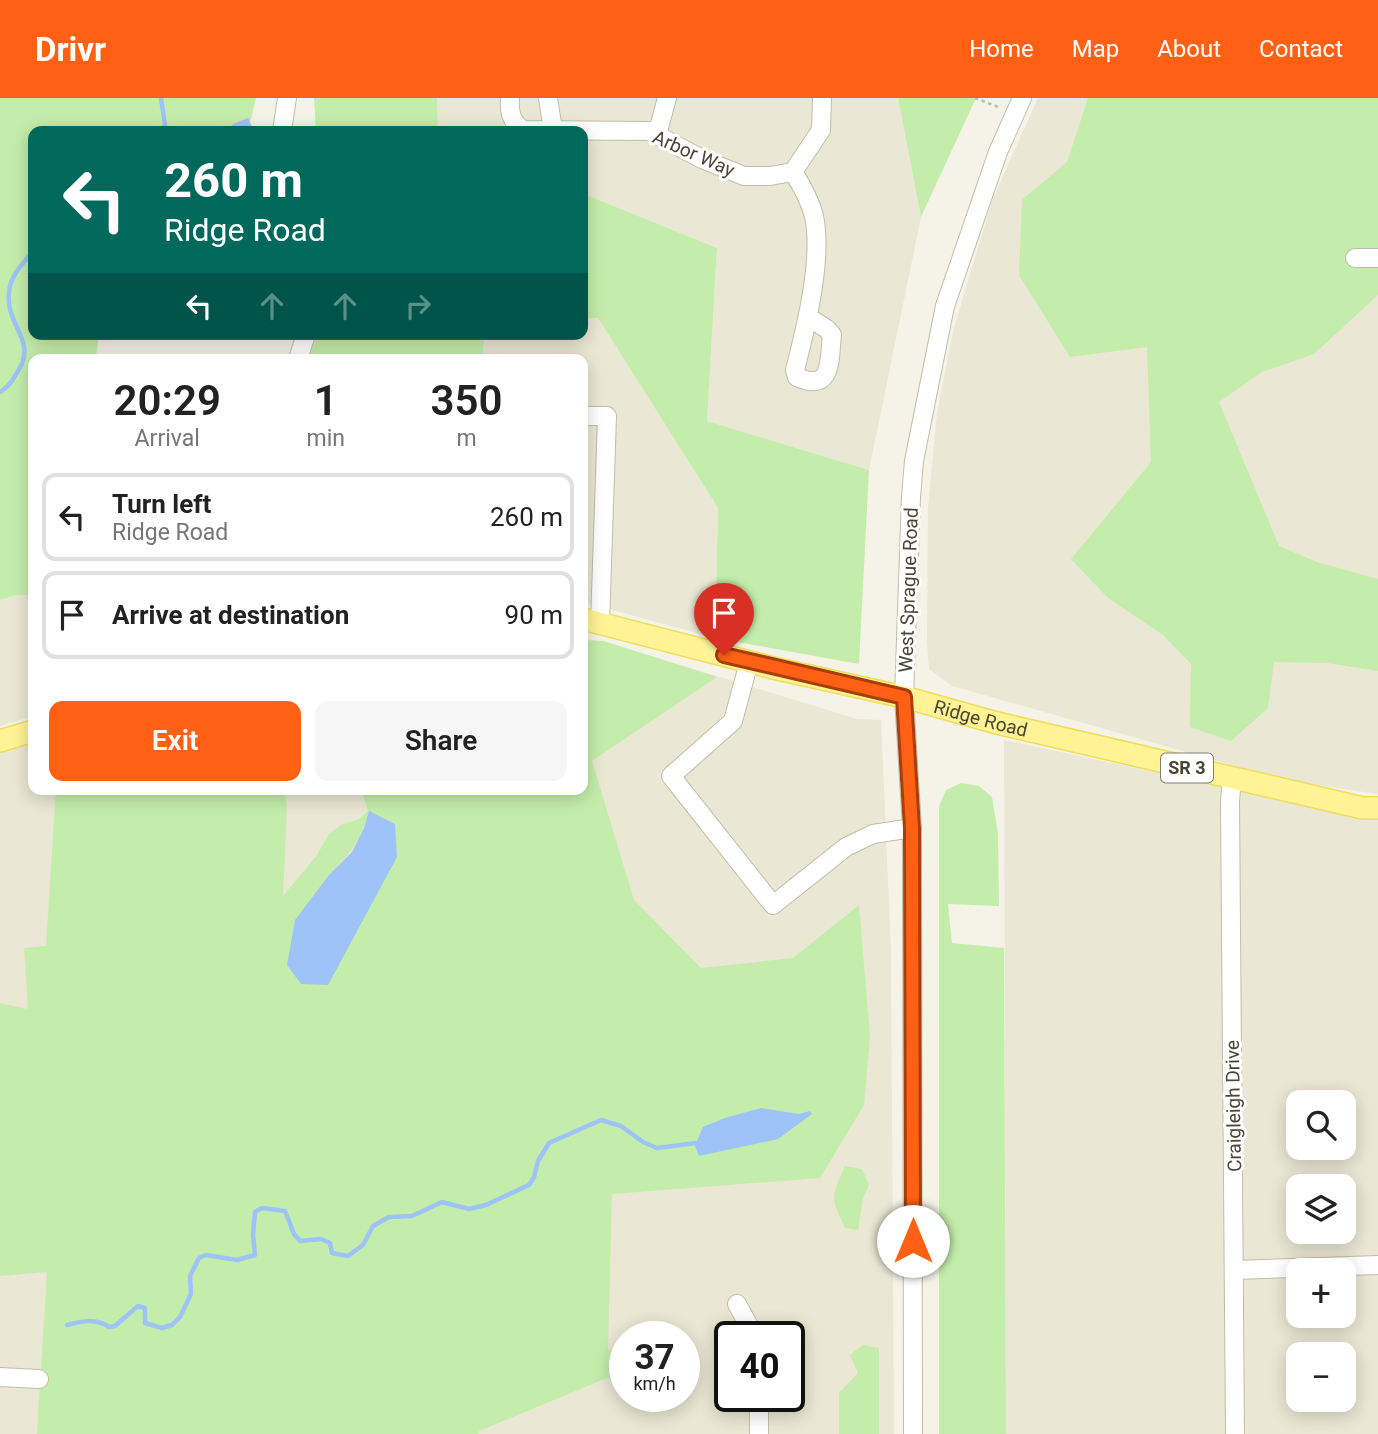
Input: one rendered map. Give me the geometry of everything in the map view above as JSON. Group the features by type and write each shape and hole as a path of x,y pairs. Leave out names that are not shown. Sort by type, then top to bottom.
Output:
{"main road":[{"name":"Ridge Road","path":"591,622 1233,779 1363,808 1378,808"},
{"path":"0,741 28,733"}],"street":[{"path":"283,126 287,98"},
{"name":"Arbor Way","path":"510,98 509,111 518,126"},
{"path":"548,98 552,126"},
{"path":"657,135 667,98"},
{"path":"808,317 816,261 814,217 804,189 793,172 821,130 822,98"},
{"name":"West Sprague Road","path":"913,1434 912,828 904,697 911,497 917,449 944,306 998,152 1018,106"},
{"name":"Arbor Way","path":"588,130 649,131 702,159 744,176 770,176 793,172"},
{"path":"1355,258 1378,258"},
{"path":"588,416 607,416 591,622"},
{"path":"749,662 733,722 671,776 773,905 846,848 873,834 912,828"},
{"name":"Craigleigh Drive","path":"1233,779 1230,801 1235,1434"},
{"path":"1235,1270 1378,1265"},
{"path":"737,1304 746,1321"},
{"path":"0,1377 40,1378"},
{"path":"759,1412 759,1434"}],"path":[{"path":"975,98 1018,106"}],"shaded area":[{"path":"437,98 898,98 921,217 869,470 707,421 717,248 588,196 588,126 438,126"},
{"path":"1038,98 1378,98 1378,794 1289,781 952,686 929,669 928,508 937,413 953,331 992,201"},
{"path":"588,318 598,318 718,508 715,638 588,603 588,354 483,354 484,340 588,340"},
{"path":"16,595 28,595 28,718 0,726 0,600"},
{"path":"588,640 603,641 857,719 881,720 891,950 894,1434 0,1434 0,751 28,743 28,795 588,795"},
{"path":"1004,740 1320,807 1378,816 1378,1434 1006,1434"}],"green space":[{"path":"0,98 256,98 249,126 28,126 28,340 98,340 97,354 28,354 28,595 16,595 0,600"},
{"path":"314,98 437,98 438,126 316,126"},
{"path":"898,98 976,98 921,217"},
{"path":"1088,98 1378,98 1378,295 1314,354 1262,372 1219,402 1279,546 1317,562 1378,579 1378,671 1327,663 1274,662 1268,708 1231,741 1190,727 1191,664 1163,635 1108,598 1071,559 1151,462 1147,347 1070,357 1019,275 1022,200 1067,162"},
{"path":"588,196 717,248 707,421 869,470 859,664 715,638 718,508 598,318 588,318"},
{"path":"315,340 484,340 483,354 309,354"},
{"path":"588,640 603,641 717,677 592,761 634,900 701,968 793,958 859,905 870,1037 864,1105 820,1178 612,1194 609,1378 479,1431 478,1434 37,1434 47,1272 0,1276 0,1003 28,1009 24,948 46,946 56,795 285,795 287,806 283,896 317,855 329,834 341,825 359,819 368,811 363,795 588,795","holes":["369,811 328,985 329,875 343,860 362,831"]},
{"path":"961,783 979,786 992,797 998,833 999,906 948,904 952,943 1004,948 1006,1434 939,1434 939,806 946,790"},
{"path":"845,1166 862,1169 869,1185 863,1198 858,1230 845,1228 835,1203 835,1191"},
{"path":"863,1345 879,1348 879,1434 839,1434 839,1393 858,1373 850,1355"}],"water":[{"path":"248,118 252,126 231,126"},
{"path":"369,811 395,824 397,857 328,985 301,984 287,965 295,920 329,875 352,852"},
{"path":"761,1108 799,1114 810,1111 812,1114 778,1139 699,1156 695,1146 703,1127"}],"waterway":[{"path":"161,98 164,126"},
{"path":"0,392 10,383 23,360 23,342 9,304 9,293 14,275 28,257"},
{"path":"67,1325 88,1321 115,1326 138,1306 145,1308 145,1323 162,1328 172,1325 180,1317 191,1294 190,1276 199,1258 206,1255 237,1260 255,1255 255,1212 262,1208 285,1211 294,1234 300,1241 321,1239 330,1243 332,1253 348,1256 363,1245 373,1226 389,1217 412,1216 442,1202 469,1209 486,1205 529,1185 538,1161 549,1143 601,1120 621,1126 643,1142 657,1148 696,1143"}],"route":[{"path":"724,655 904,697 912,828 913,1241"}]}
